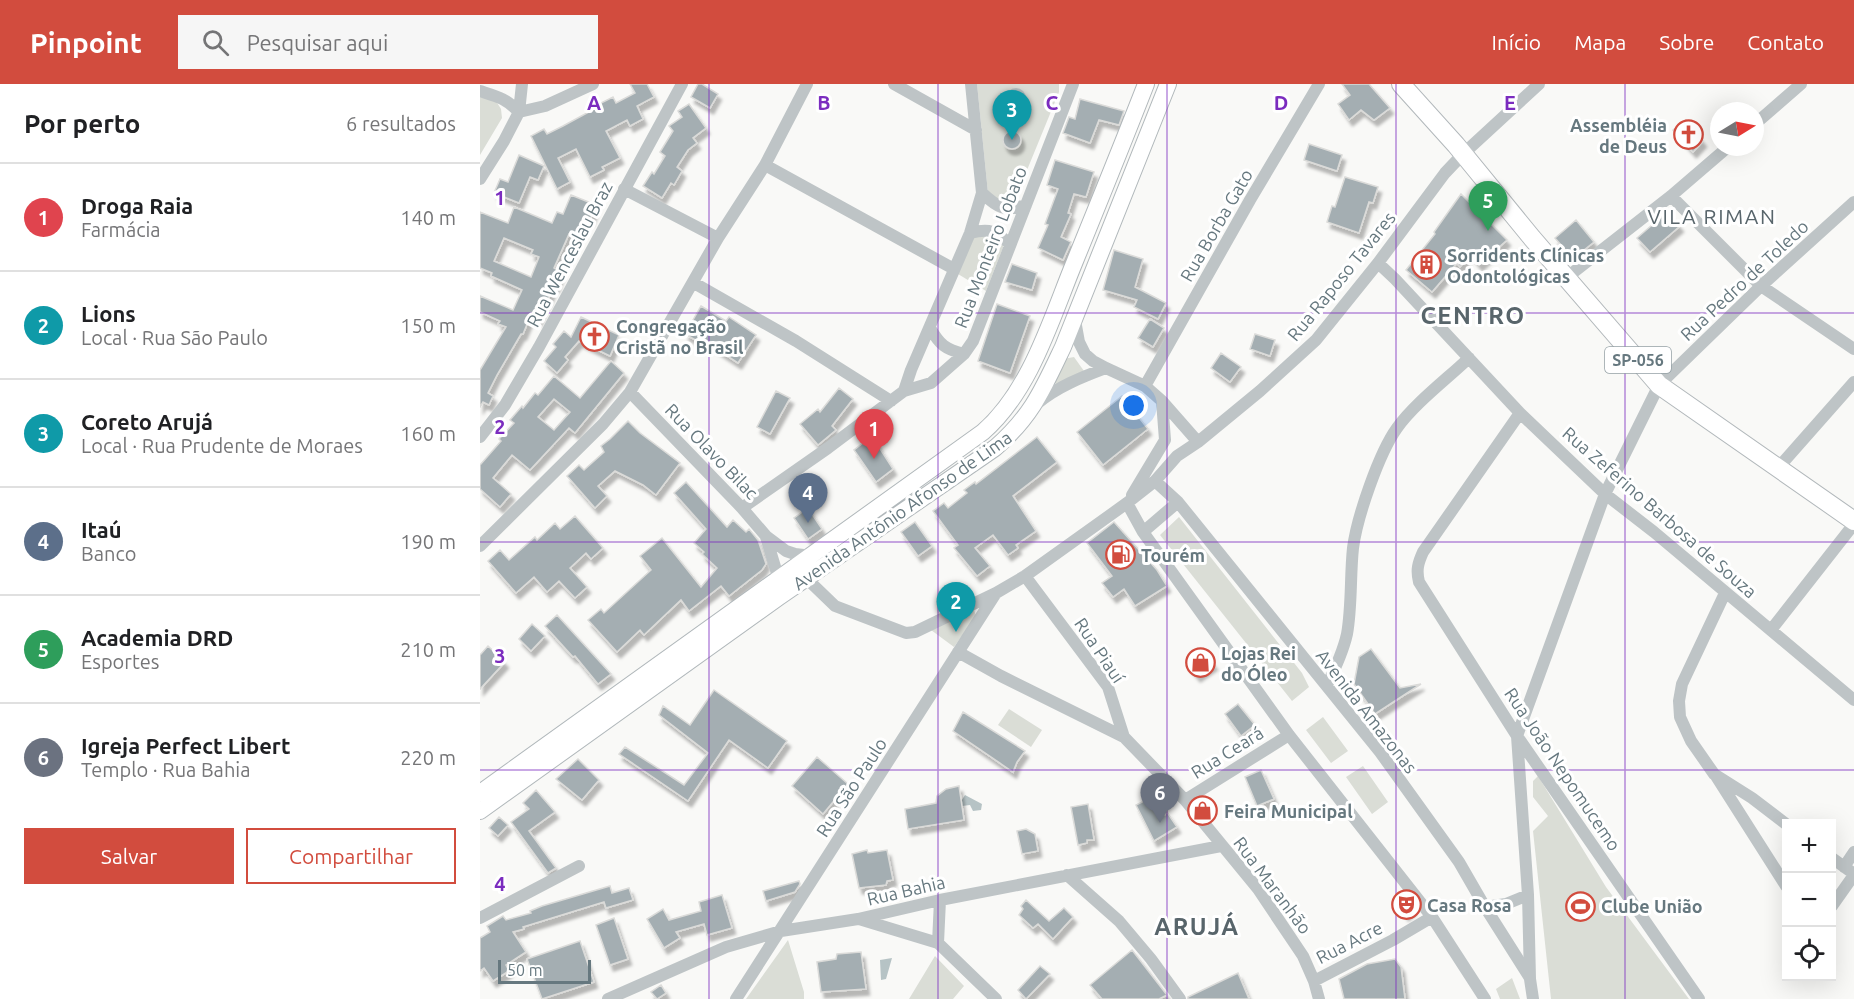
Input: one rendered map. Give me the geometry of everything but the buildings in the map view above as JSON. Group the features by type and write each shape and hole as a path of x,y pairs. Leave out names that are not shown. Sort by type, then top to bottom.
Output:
{"main road":[{"name":"Avenida Antônio Afonso de Lima","path":"480,794 748,610 806,578 838,547 999,418 1019,390 1056,308 1146,84"},
{"name":"Avenida Antônio Afonso de Lima","path":"480,811 748,610 779,580 812,556 838,547 995,447 1013,432 1032,407 1053,368 1168,84"},
{"name":"SP-056","path":"1401,84 1659,385 1854,523"},
{"path":"1056,308 1074,316"},
{"path":"983,432 995,447"}],"street":[{"path":"480,178 519,112 522,84"},
{"path":"519,112 545,106 593,84"},
{"name":"Rua Wenceslau Braz","path":"480,437 505,405 539,347 682,84"},
{"path":"480,546 603,424 630,392 718,238 765,165 807,84"},
{"path":"894,84 976,130"},
{"path":"741,508 828,448 904,391 970,233 982,193 971,84"},
{"name":"Rua Borba Gato","path":"1145,386 1250,200 1319,84"},
{"name":"Rua Raposo Tavares","path":"996,594 1025,576 1155,481 1177,456 1198,442 1260,391 1316,340 1378,263 1445,173 1539,84"},
{"path":"1764,116 1801,84"},
{"name":"Rua Monteiro Lobato","path":"904,391 931,383 964,354 973,341 1069,87"},
{"path":"480,91 508,101 519,112"},
{"path":"1566,278 1671,196 1718,156"},
{"path":"765,165 954,269"},
{"path":"624,189 718,238"},
{"path":"982,193 991,202 1006,209 1026,205"},
{"path":"1671,196 1761,286 1854,349"},
{"name":"Rua Pedro de Toledo","path":"1517,736 1605,494 1659,385 1761,286 1854,202"},
{"path":"970,233 988,230 997,233 1010,244"},
{"name":"Rua Zeferino Barbosa de Souza","path":"1378,263 1470,358 1520,414 1605,494 1654,532 1854,700"},
{"path":"694,283 796,341 891,401"},
{"path":"1074,316 1079,342 1085,354 1106,368 1145,386 1162,401 1198,442"},
{"path":"930,328 942,345 949,350 964,354"},
{"path":"1327,685 1339,660 1347,635 1356,533 1373,479 1388,444 1397,427 1411,412 1470,358"},
{"path":"1032,407 1050,393 1106,368"},
{"path":"1778,468 1854,382"},
{"name":"Rua Olavo Bilac","path":"630,392 766,536 790,553 812,556"},
{"path":"1162,401 1165,440 1177,456"},
{"name":"Rua João Nepomucemo","path":"1520,414 1423,552 1418,565 1419,582 1517,736 1699,999"},
{"path":"1165,440 1127,503 1143,532 1289,735 1432,917 1485,999"},
{"name":"Avenida Amazonas","path":"1155,481 1178,502 1380,752 1459,862 1530,979"},
{"path":"1143,532 1178,502"},
{"path":"1771,630 1854,523"},
{"name":"Rua Olavo Bilac","path":"766,536 779,580"},
{"name":"Rua Piauí","path":"1025,576 1108,687 1124,737 1185,800"},
{"path":"806,578 835,606 906,633 915,632 996,594"},
{"path":"1725,593 1682,684 1679,701 1680,717 1691,741 1782,880"},
{"name":"Rua São Paulo","path":"736,999 996,594"},
{"path":"958,652 1028,690 1124,737"},
{"name":"Rua Ceará","path":"1185,800 1289,735"},
{"name":"Avenida Amazonas","path":"1517,736 1533,999"},
{"path":"1714,774 1752,798 1782,821"},
{"name":"Rua Maranhão","path":"1185,800 1258,889 1303,956 1319,999"},
{"name":"Rua Bahia","path":"608,999 726,946 781,931 858,919 940,900 1221,846"},
{"path":"1836,899 1851,872 1854,852"},
{"path":"1836,861 1851,872"},
{"path":"480,918 579,866"},
{"path":"1067,875 1119,921 1152,959 1180,999"},
{"path":"1485,907 1506,904 1528,895"},
{"path":"938,943 940,900"},
{"name":"Rua Acre","path":"1314,981 1394,940 1432,917"},
{"path":"858,919 938,943 996,999"}],"shaded area":[{"path":"977,84 1059,84 1059,92 1016,197 1009,202 999,202 988,193"},
{"path":"1016,88 1023,91 1026,98 1023,105 1016,108 1009,105 1006,98 1009,91"},
{"path":"480,96 496,101 501,109 502,118 480,155"},
{"path":"989,235 1004,245 986,291 958,274 974,237"},
{"path":"1074,357 1084,371 1058,387 1053,380 1058,360"},
{"path":"1179,517 1302,673 1309,687 1292,701 1160,535"},
{"path":"973,607 976,616 954,647 931,630"},
{"path":"1009,709 1042,730 1031,747 998,725"},
{"path":"1323,717 1348,751 1331,763 1306,730"},
{"path":"1363,766 1388,802 1372,814 1346,777"},
{"name":"Clube União","path":"1538,776 1606,887 1689,999 1551,999 1533,831 1548,816 1533,797 1533,781"},
{"path":"965,795 982,804 981,810 973,811 970,805 962,806 960,803"},
{"path":"788,940 804,992 804,999 746,999"},
{"path":"935,956 964,986 953,999 909,999"},
{"path":"892,958 886,979 881,980 880,960"},
{"path":"1512,978 1520,999 1500,999 1496,989"}],"place":[{"name":"Assembléia de Deus","path":"1688,135"},
{"name":"Coreto Arujá","path":"1012,140"},
{"name":"Academia DRD","path":"1488,231"},
{"name":"Sorridents Clínicas Odontológicas","path":"1426,265"},
{"name":"Congregação Cristã no Brasil","path":"595,336"},
{"name":"Droga Raia","path":"874,459"},
{"name":"Itaú","path":"808,523"},
{"name":"Tourém","path":"1120,555"},
{"name":"Lions","path":"956,632"},
{"name":"Lojas Rei do Óleo","path":"1200,663"},
{"name":"Feira Municipal","path":"1203,811"},
{"name":"Igreja Perfect Libert","path":"1160,823"},
{"name":"Casa Rosa","path":"1406,905"},
{"name":"Clube União","path":"1580,906"}],"district":[{"name":"VILA RIMAN","path":"1712,216"},
{"name":"CENTRO","path":"1473,315"},
{"name":"ARUJÁ","path":"1197,926"}]}
